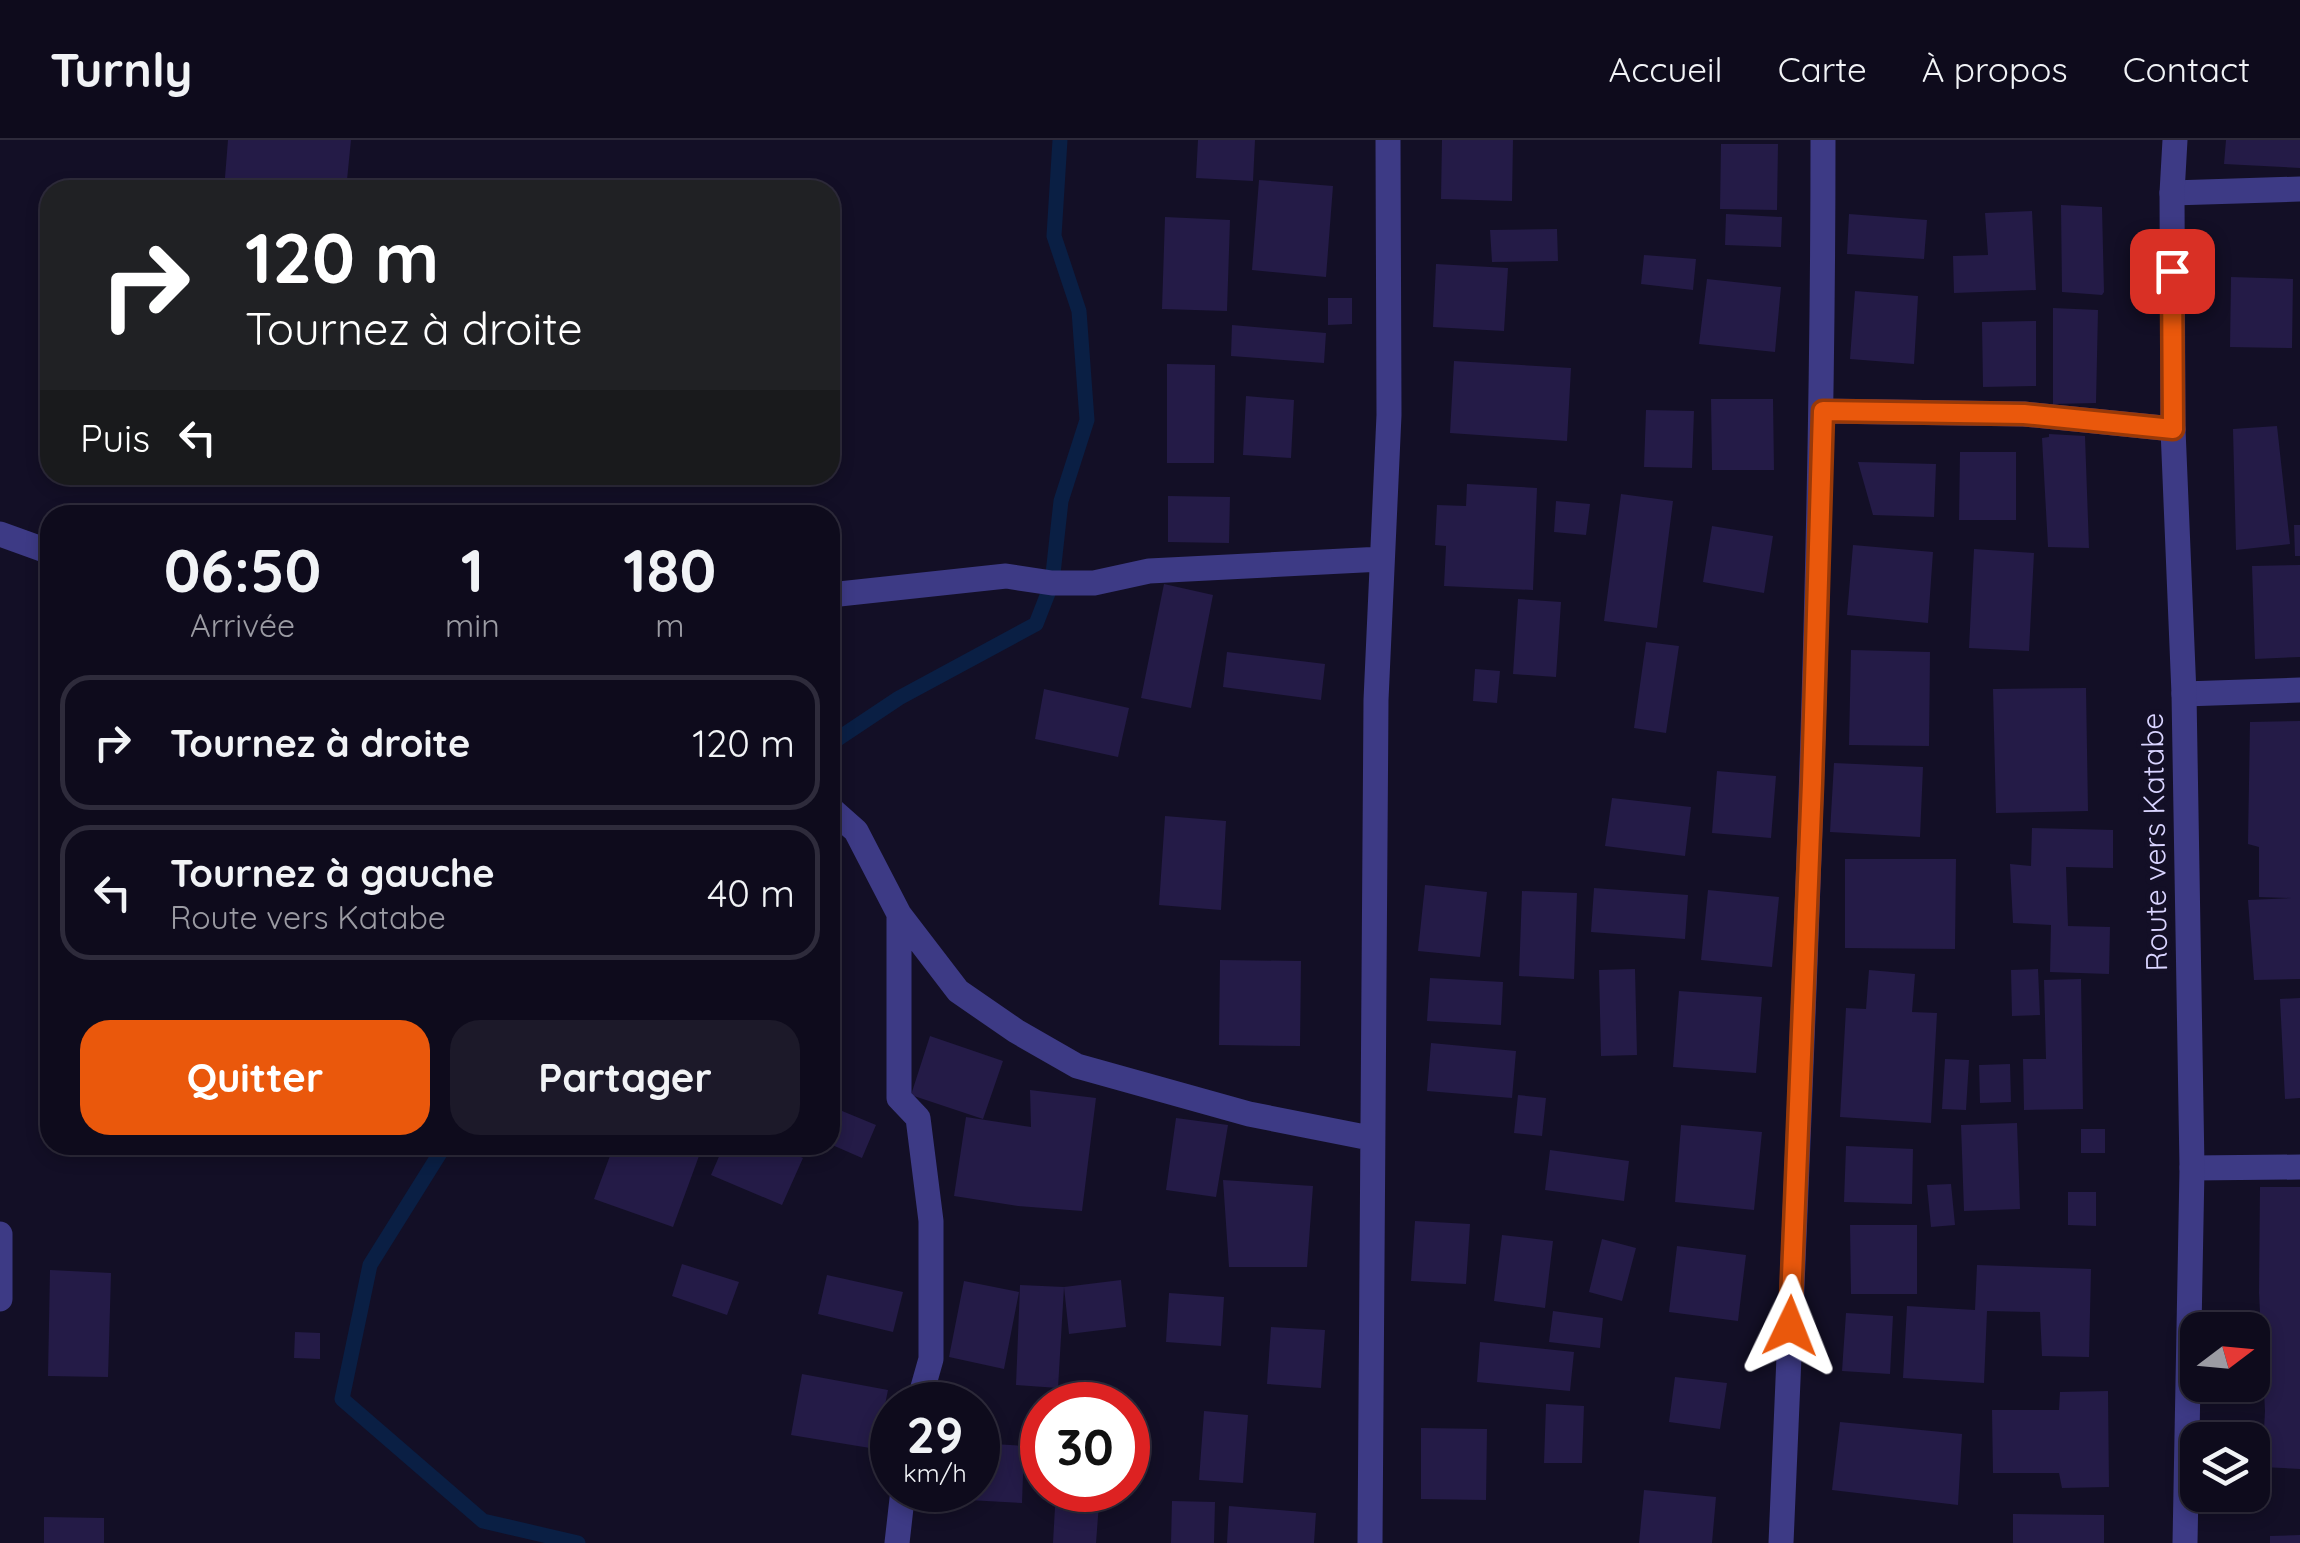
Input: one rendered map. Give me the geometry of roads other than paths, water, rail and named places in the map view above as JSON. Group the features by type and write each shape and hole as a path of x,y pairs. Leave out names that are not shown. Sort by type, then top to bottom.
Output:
{"street":[{"path":"1370,1543 1370,1138 1376,700 1388,415 1388,140"},
{"path":"1781,1543 1812,783 1823,411 1823,140"},
{"name":"Route vers Katabe","path":"2175,140 2173,429 2184,694 2192,1168 2186,1543"},
{"path":"2172,192 2300,189"},
{"path":"1823,411 2024,414 2173,429"},
{"path":"0,534 40,548"},
{"path":"840,594 1006,576 1052,583 1094,583 1149,571 1382,559"},
{"path":"2184,694 2300,690"},
{"path":"840,817 856,831 900,914 958,991 1016,1031 1077,1066 1249,1114 1370,1138"},
{"path":"900,914 896,1071 899,1098 918,1118 933,1253 931,1359 924,1382"},
{"path":"2192,1168 2300,1167"},
{"path":"0,1234 0,1299"},
{"path":"897,1543 901,1512"}],"waterway":[{"path":"840,737 899,698 1036,624 1052,583 1061,501 1087,420 1079,311 1054,236 1060,140"},
{"path":"439,1155 370,1265 342,1399 483,1521 578,1543"}]}
